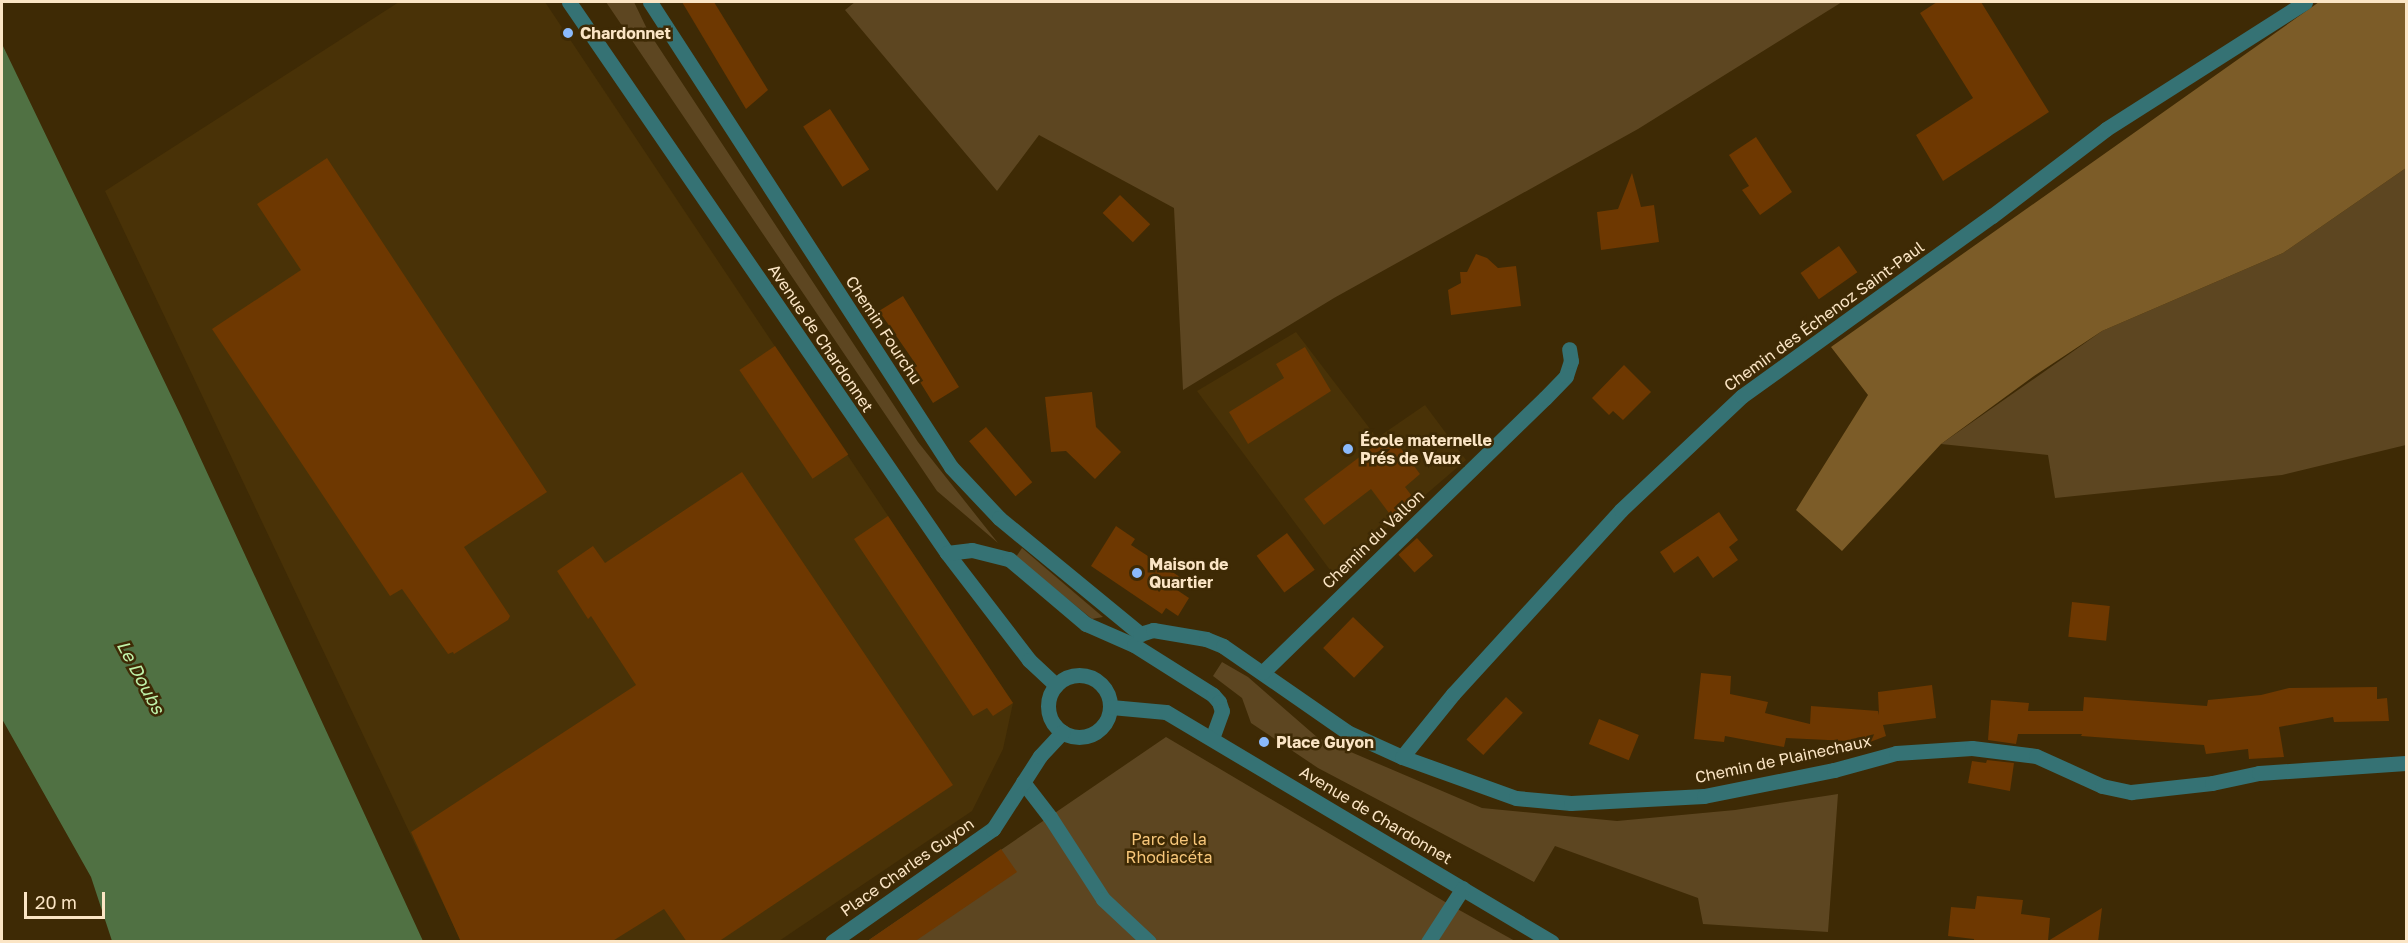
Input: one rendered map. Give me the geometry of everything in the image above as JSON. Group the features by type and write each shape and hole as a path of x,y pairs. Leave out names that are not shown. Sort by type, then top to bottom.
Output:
{"street":[{"name":"Avenue de Chardonnet","path":"569,2 947,553 1029,660 1056,685"},
{"name":"Chemin Fourchu","path":"650,2 951,467 999,518 1137,639"},
{"name":"Chemin des Échenoz Saint-Paul","path":"1402,757 1453,694 1621,510 1742,396 1992,216 2106,129 2305,2"},
{"name":"Chemin du Vallon","path":"1263,672 1566,376 1570,361 1569,349"},
{"path":"947,553 972,550 1009,559 1086,624 1137,639 1220,702 1222,711 1212,738"},
{"name":"Chemin de Plainechaux","path":"1137,639 1154,630 1206,639 1223,646 1347,732 1402,757 1516,798 1570,803 1704,796 1834,770 1896,753 1972,748 2036,756 2102,786 2131,792 2212,783 2259,773 2406,763"},
{"path":"1075,675 1086,676 1104,687 1111,707 1104,725 1089,736 1070,736 1062,732 1049,715 1048,704 1056,685 1075,675"},
{"name":"Avenue de Chardonnet","path":"1111,707 1166,712 1552,942"},
{"name":"Place Charles Guyon","path":"832,942 993,829 1040,756 1062,732"},
{"path":"1023,783 1050,817 1103,899 1149,942"},
{"path":"1428,942 1463,888"}],"shaded area":[{"path":"399,2 545,2 1013,703 1003,749 972,811 779,941 461,941 105,191"},
{"path":"2319,2 2406,2 2406,168 2283,253 2102,331 2034,376 1941,444 1842,551 1796,510 1868,395 1831,347"},
{"name":"École maternelle Prés de Vaux","path":"1296,332 1377,438 1425,405 1466,460 1333,574 1197,391"}],"green space":[{"path":"606,2 634,2 648,31 918,442 998,543 937,491"},
{"path":"855,2 1842,2 1638,129 1334,298 1183,390 1174,208 1039,135 997,191 845,10"},
{"path":"2406,168 2406,445 2282,475 2055,498 2048,455 1941,444 2102,331 2283,253"},
{"path":"1022,548 1103,617 1092,619 1016,557"},
{"path":"1222,662 1248,677 1318,738 1482,808 1617,821 1735,810 1838,794 1828,932 1703,924 1698,898 1555,846 1534,882 1318,768 1251,723 1242,698 1213,676"},
{"name":"Parc de la Rhodiacéta","path":"1166,737 1452,906 1515,941 866,942"}],"water":[{"name":"Le Doubs","path":"2,44 181,416 423,941 112,941 91,877 2,719"}],"building":[{"path":"682,2 714,2 768,90 746,109"},
{"path":"1937,2 1981,2 2049,112 1943,181 1916,135 1973,98 1920,13"},
{"path":"830,109 869,169 842,187 803,126"},
{"path":"1756,137 1792,192 1760,215 1742,190 1749,186 1729,155"},
{"path":"327,158 547,492 464,547 510,616 508,620 454,654 453,652 448,654 402,589 390,596 212,329 301,270 257,204"},
{"path":"1632,173 1641,207 1654,205 1659,242 1601,250 1597,212 1618,209"},
{"path":"1120,195 1150,224 1133,242 1103,213"},
{"path":"1839,246 1857,272 1819,299 1800,273"},
{"path":"1476,254 1487,258 1498,268 1516,266 1521,306 1451,315 1448,290 1461,283 1460,272 1467,272"},
{"path":"903,296 959,387 933,403 912,369 917,366 879,311"},
{"path":"775,346 848,455 813,479 739,370"},
{"path":"1305,347 1331,391 1248,444 1229,412 1284,378 1276,364"},
{"path":"1624,365 1651,392 1623,420 1613,411 1609,415 1592,398"},
{"path":"1092,392 1096,427 1121,452 1095,479 1066,451 1051,452 1045,397"},
{"path":"986,427 1032,482 1015,496 969,441"},
{"path":"1390,434 1420,474 1405,487 1418,504 1395,521 1371,489 1324,525 1304,499"},
{"path":"742,472 953,785 718,942 687,942 664,909 611,942 461,942 411,832 636,685 591,616 588,619 557,571 593,546 605,563"},
{"path":"1719,512 1738,540 1729,547 1738,560 1713,578 1698,556 1674,573 1660,552"},
{"path":"888,516 1013,703 993,716 987,708 973,716 854,539"},
{"name":"Maison de Quartier","path":"1116,526 1135,539 1131,545 1183,579 1177,590 1189,598 1178,616 1166,608 1162,614 1091,566"},
{"path":"1287,533 1315,570 1284,593 1257,556"},
{"path":"1417,538 1433,556 1414,573 1398,555"},
{"path":"2072,602 2110,606 2106,641 2068,637"},
{"path":"1353,617 1384,647 1354,678 1323,648"},
{"path":"1701,673 1731,676 1730,694 1768,702 1765,713 1810,724 1811,706 1878,711 1879,715 1878,692 1932,685 1936,718 1883,725 1886,736 1870,742 1786,738 1784,747 1725,736 1724,742 1694,739"},
{"path":"2377,687 2377,699 2387,698 2389,721 2334,722 2333,717 2279,727 2284,757 2249,759 2248,749 2206,754 2204,745 2081,736 2082,734 2018,734 2016,744 1988,740 1991,700 2029,703 2028,711 2083,711 2084,697 2207,706 2208,700 2261,695 2289,688"},
{"path":"1506,697 1523,713 1483,755 1466,739"},
{"path":"1599,719 1639,735 1629,760 1589,744"},
{"path":"1987,760 2014,763 2010,791 1968,783 1972,761 1986,763"},
{"path":"1001,849 1017,872 914,942 866,942"},
{"path":"1977,896 2023,900 2021,914 2050,918 2048,941 2102,908 2098,942 1974,942 1974,939 1948,936 1951,907 1975,909"}],"place":[{"name":"Chardonnet","path":"568,33"},
{"name":"École maternelle Prés de Vaux","path":"1348,449"},
{"name":"Maison de Quartier","path":"1137,573"},
{"name":"Place Guyon","path":"1264,742"}]}
